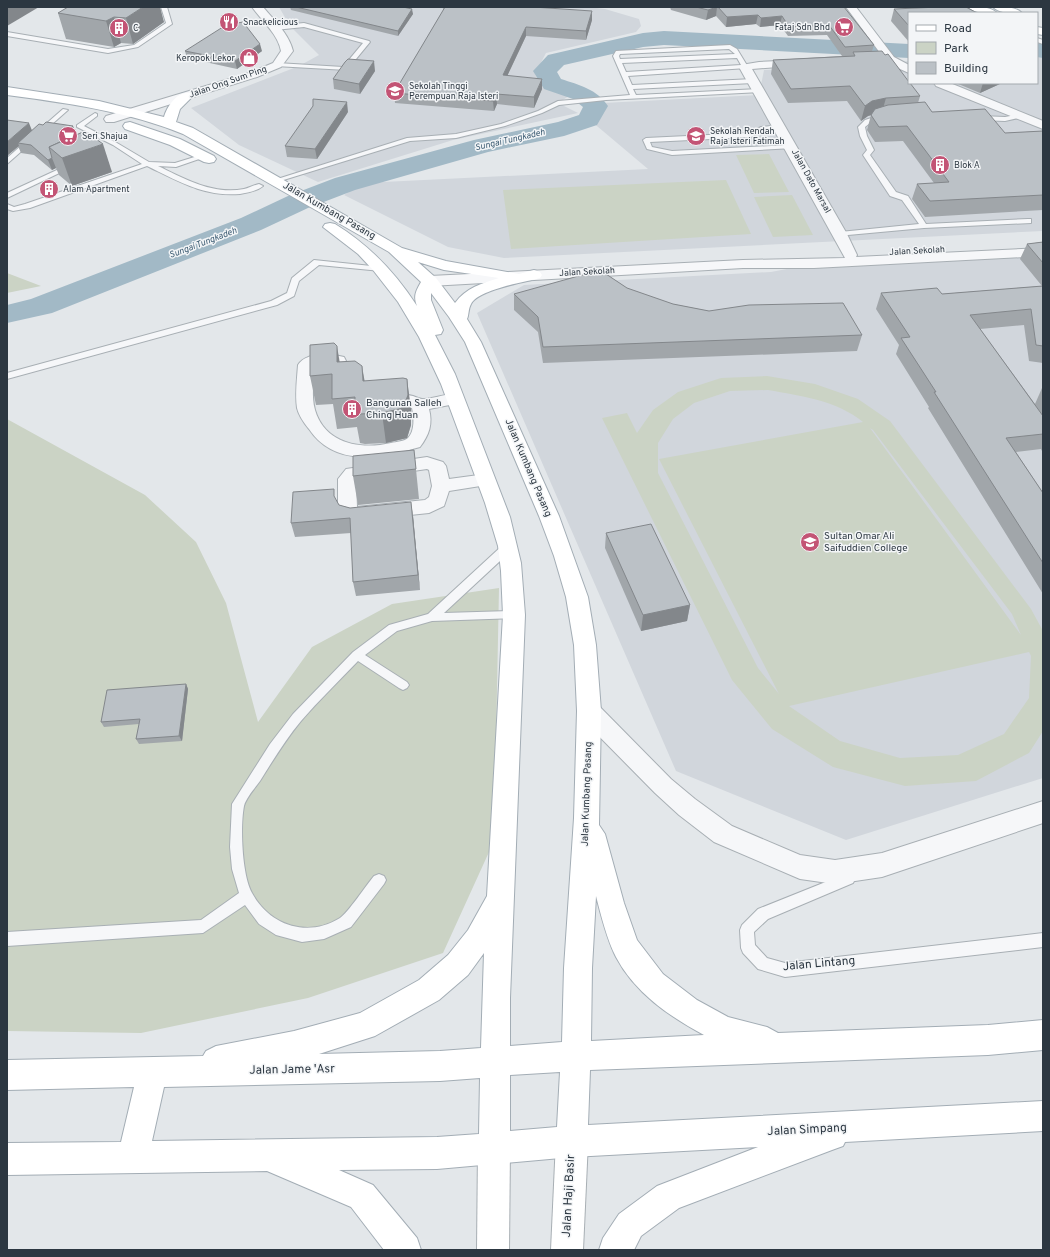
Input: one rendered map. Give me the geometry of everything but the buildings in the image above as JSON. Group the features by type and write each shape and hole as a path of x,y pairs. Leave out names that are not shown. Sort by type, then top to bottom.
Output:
{"main road":[{"path":"999,7 1013,12"},
{"path":"973,8 987,12"},
{"name":"Jalan Kumbang Pasang","path":"7,91 72,100 134,112 169,123 188,131 272,186 312,217 335,229 369,256 381,268 412,312 437,355 497,508 508,547 512,581 514,615 502,896 496,998 494,1148"},
{"path":"169,123 171,111 187,96"},
{"name":"Jalan Kumbang Pasang","path":"7,101 94,115 155,134 328,211 394,249 411,262 430,281 460,318 473,342 549,516 577,597 585,645 589,711 587,818 578,974 572,1142"},
{"path":"394,249 444,265 514,276"},
{"path":"369,256 406,274 430,281 423,292 423,300 435,332 437,355"},
{"path":"460,318 462,304 472,295 497,284 534,275"},
{"path":"587,818 611,904 626,948 653,984 687,1010 723,1030 787,1048"},
{"path":"133,1158 152,1073 294,1046 366,1026 429,990 458,965 478,939 502,896"},
{"path":"576,1057 988,1040 1043,1035"},
{"name":"Jalan Jame 'Asr","path":"7,1075 440,1066 495,1061 576,1057"},
{"name":"Jalan Simpang","path":"572,1142 1043,1116"},
{"path":"614,1250 630,1225 668,1197 854,1127"},
{"path":"7,1159 437,1153 572,1142"},
{"name":"Jalan Haji Basir","path":"566,1250 572,1142"},
{"path":"493,1250 494,1148"},
{"path":"270,1156 362,1196 405,1250"}],"street":[{"name":"Jalan Ong Sum Ping","path":"110,120 253,75 277,65 286,52 286,46 275,28 257,7"},
{"path":"851,7 888,57 894,63 908,70"},
{"path":"875,60 888,57"},
{"path":"742,61 760,65 813,62"},
{"name":"Jalan Dato Marsal","path":"742,61 840,234 850,255"},
{"path":"942,84 1043,125"},
{"path":"1021,116 1043,113"},
{"name":"Jalan Sekolah","path":"743,264 808,256 1043,244"},
{"name":"Jalan Sekolah","path":"430,281 743,264 814,264 1043,252"},
{"path":"349,371 337,360 312,361 306,365 306,408 311,421 323,437 345,450 364,452 382,451 414,443 423,423 423,412 419,404"},
{"path":"367,387 375,393 391,399 411,401 419,404 454,399"},
{"path":"432,464 437,466 441,486 437,501 429,506 353,514 350,514 348,510 347,479 353,473 432,464"},
{"path":"441,486 486,480"},
{"name":"Jalan Lintang","path":"589,711 664,786 687,807 723,834 800,867 835,872 882,866 1043,812"}],"lane":[{"path":"7,34 108,51 136,46 169,24 164,7"},
{"path":"275,28 304,25 367,42 345,69 277,65"},
{"path":"634,97 616,56 618,52 730,47 735,50 742,61"},
{"path":"619,61 742,61"},
{"path":"624,74 742,61"},
{"path":"630,87 756,86"},
{"path":"94,115 79,126 147,164 199,188 224,193 272,186 409,139 456,136 474,132 529,116 558,103 574,100 634,97 756,86"},
{"path":"7,162 65,110"},
{"path":"890,114 872,119 863,124 861,133 871,150 866,155 893,194 904,198 924,226"},
{"path":"970,117 993,119 1021,116"},
{"path":"780,127 763,128 751,135 646,140 649,148 672,153 791,147"},
{"path":"751,135 758,148"},
{"path":"7,206 12,209 27,206 147,164 176,165 203,156"},
{"path":"7,196 75,163"},
{"path":"840,234 924,226 1028,221"},
{"path":"7,376 274,303 291,294 295,280 317,262 343,266 381,268"},
{"path":"432,616 508,547"},
{"path":"379,880 346,922 324,932 302,935 281,930 264,918 246,896 239,870 236,847 238,804 274,748 297,716 357,655 393,628 432,616 514,615"},
{"path":"357,655 402,685"},
{"name":"Jalan Lintang","path":"882,866 763,914 747,930 748,948 763,964 785,970 1043,940"},
{"path":"7,940 203,926 246,896"}],"shaded area":[{"name":"Sekolah Tinggi Perempuan Raja Isteri","path":"279,7 587,7 605,9 639,19 641,26 636,32 546,53 535,74 542,86 569,96 558,103 578,113 453,140 318,182 239,145 191,108 299,66 319,55 290,26"},
{"path":"1038,51 1043,52 1043,231 504,258 448,247 344,195 363,183 648,169 591,121 603,103 759,95 764,70 883,65 908,61 908,84 1038,84"},
{"name":"Sultan Omar Ali Saifuddien College","path":"1043,249 1043,778 846,840 676,771 477,313 524,285 771,272 792,268"}],"green space":[{"path":"769,154 789,192 754,193 736,155"},
{"path":"726,180 751,234 511,249 503,190"},
{"path":"792,195 813,235 773,237 754,197"},
{"path":"7,273 41,286 7,293"},
{"path":"767,376 815,384 858,399 890,421 1031,609 1043,631 1043,731 1029,753 976,781 905,786 833,767 772,729 732,680 602,418 627,413 637,433 653,410 678,392 721,378","holes":["768,390 818,400 841,409 863,422 659,459 779,694 758,668 658,473 658,443 673,419 694,403 730,391","870,428 1012,614 1021,635","1029,652 1031,656 1029,698 1004,734 958,755 900,758 840,741 789,706"]},
{"path":"7,419 145,495 196,542 226,603 258,722 312,647 392,604 499,588 494,841 443,953 308,998 141,1033 7,1031"}],"waterway":[{"name":"Sungai Tungkadeh","path":"7,314 41,306 251,224 298,202 345,184 483,145 564,128 588,120 596,106 582,94 552,84 545,71 556,60 643,40 664,38 908,51"},
{"name":"Sungai Tungkadeh","path":"1038,50 1043,51"}],"place":[{"name":"Snackelicious","path":"229,22"},
{"name":"Fataj Sdn Bhd","path":"844,27"},
{"name":"C","path":"119,28"},
{"name":"Keropok Lekor","path":"249,58"},
{"name":"Sekolah Tinggi Perempuan Raja Isteri","path":"395,91"},
{"name":"Seri Shajua","path":"68,136"},
{"name":"Sekolah Rendah Raja Isteri Fatimah","path":"696,136"},
{"name":"Blok A","path":"940,165"},
{"name":"Alam Apartment","path":"49,189"},
{"name":"Bangunan Salleh Ching Huan","path":"352,409"},
{"name":"Sultan Omar Ali Saifuddien College","path":"810,542"}]}
